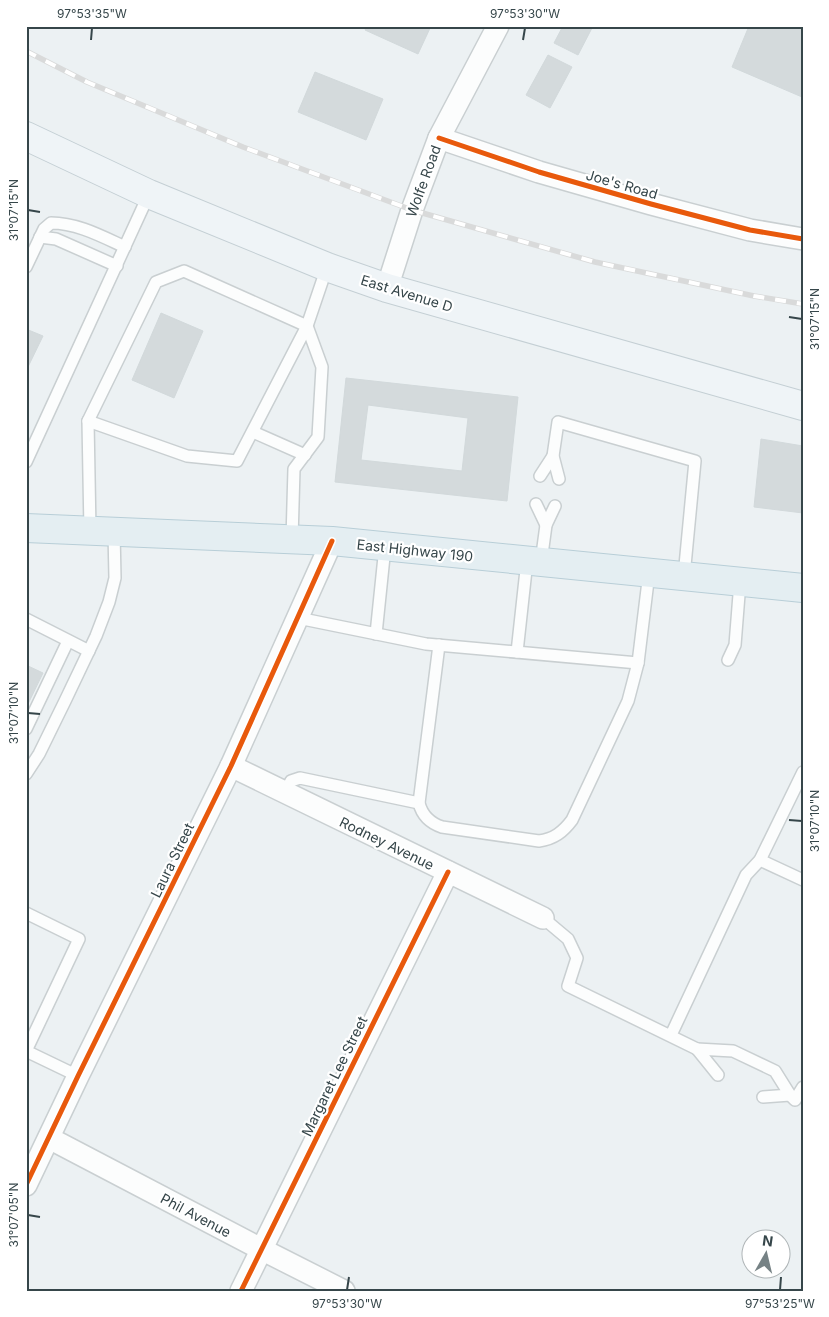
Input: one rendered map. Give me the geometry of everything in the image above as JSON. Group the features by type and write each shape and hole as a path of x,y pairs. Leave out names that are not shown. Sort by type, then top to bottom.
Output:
{"main road":[{"name":"East Avenue D","path":"26,136 150,194 327,267 387,288 803,406"},
{"name":"East Highway 190","path":"26,528 332,541 803,588"}],"street":[{"name":"Wolfe Road","path":"387,288 412,210 439,138 498,26"},
{"name":"Joe's Road","path":"439,138 539,172 651,204 750,230 803,239"},
{"name":"Laura Street","path":"26,1185 231,766 332,541"},
{"name":"Rodney Avenue","path":"231,766 543,918"},
{"name":"Margaret Lee Street","path":"241,1291 448,872"},
{"name":"Phil Avenue","path":"49,1138 344,1291"}],"lane":[{"path":"27,458 150,194"},
{"path":"26,267 44,229 51,223 75,226 125,247"},
{"path":"40,237 56,239 117,266"},
{"path":"88,421 187,456 237,461 307,326 327,267"},
{"path":"26,774 39,754 96,636 116,578 102,531 88,421 156,282 184,271 307,326 322,367 318,437 294,469 292,540"},
{"path":"559,478 553,456 558,422 695,461 684,576"},
{"path":"253,432 305,455"},
{"path":"540,476 553,456"},
{"path":"536,504 546,525"},
{"path":"517,652 534,562 546,525 556,506"},
{"path":"376,634 385,547"},
{"path":"439,645 419,803 421,810 427,819 442,827 540,841 549,840 566,829 572,820 628,701 638,663 649,573"},
{"path":"728,660 735,645 740,582"},
{"path":"298,618 426,644 638,663"},
{"path":"26,620 89,651"},
{"path":"26,728 68,641"},
{"path":"670,1036 746,875 760,860 803,772"},
{"path":"285,793 291,781 300,778 419,803"},
{"path":"760,860 803,880"},
{"path":"26,913 79,939 26,1051 78,1076"},
{"path":"543,918 568,939 577,958 568,986 697,1049 733,1051 775,1071 796,1099"},
{"path":"697,1049 718,1076"},
{"path":"796,1099 803,1087"},
{"path":"763,1097 796,1099"}],"building":[{"path":"367,26 431,26 418,54 365,30"},
{"path":"563,26 593,26 578,55 554,43"},
{"path":"749,26 803,26 802,97 732,67"},
{"path":"548,55 572,67 550,108 526,95"},
{"path":"315,72 383,99 366,140 298,112"},
{"path":"161,313 203,331 174,398 132,380"},
{"path":"26,329 43,336 26,371"},
{"path":"346,378 518,397 507,501 335,482","holes":["368,405 468,418 462,471 361,460"]},
{"path":"761,439 803,446 803,513 754,507"},
{"path":"26,665 43,673 26,708"}],"railway":[{"path":"26,51 87,82 243,147 412,210 595,262 754,296 803,304"}],"cycle path":[{"path":"439,138 539,172 651,204 750,230 803,239"},
{"path":"26,1185 231,766 332,541"},
{"path":"241,1291 448,872"}]}
